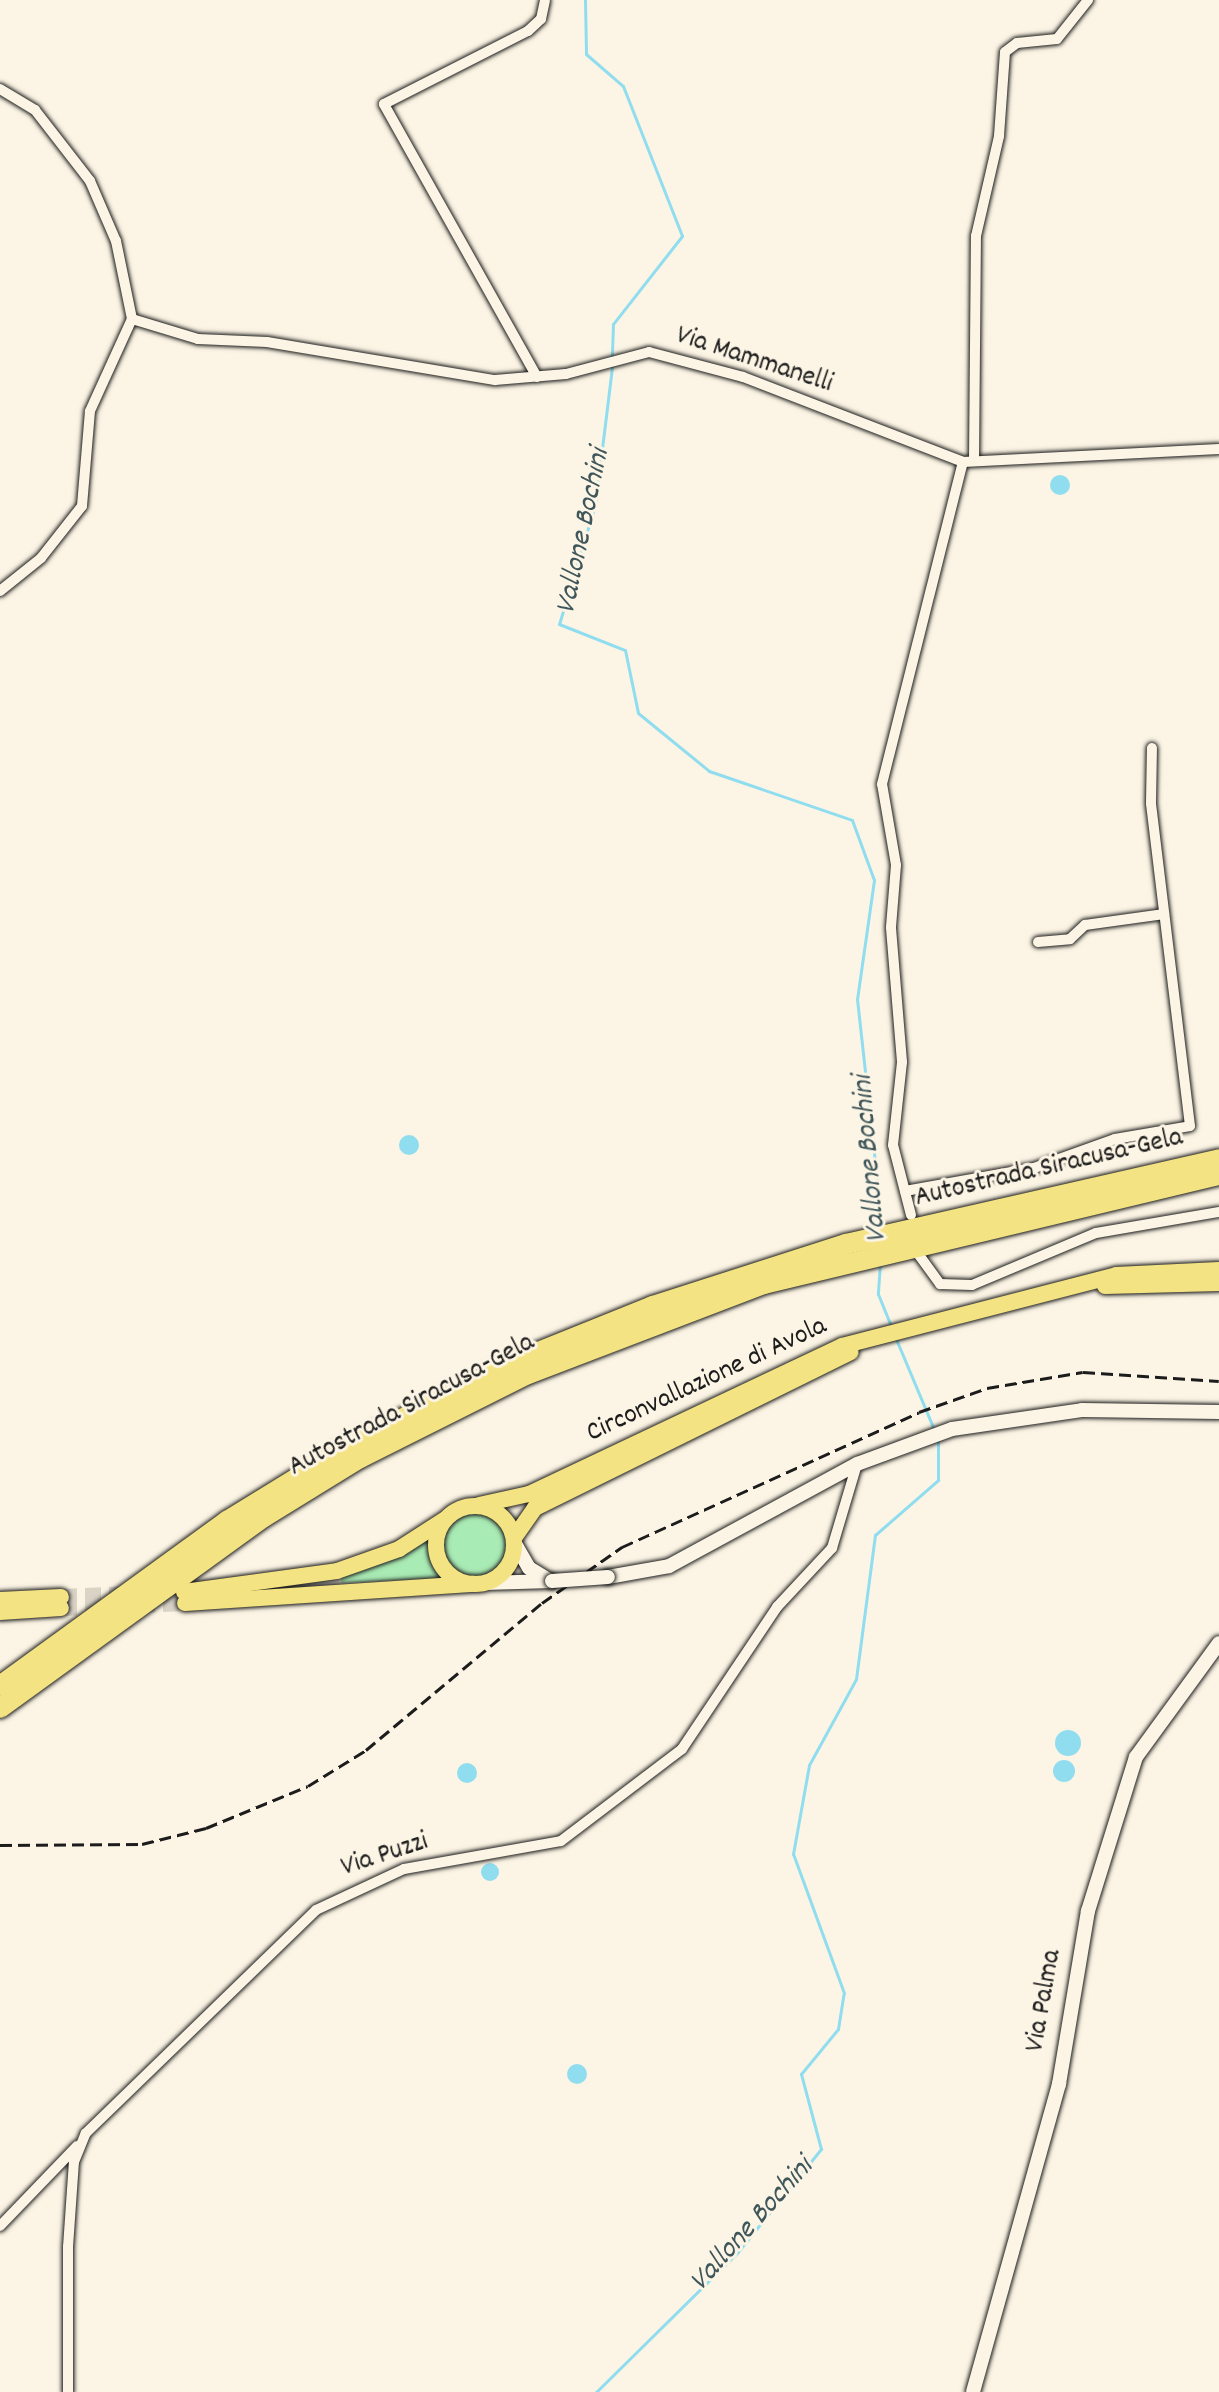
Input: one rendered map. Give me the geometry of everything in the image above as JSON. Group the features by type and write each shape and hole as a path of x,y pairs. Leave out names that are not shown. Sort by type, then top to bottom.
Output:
{"highway":[{"name":"Autostrada Siracusa-Gela","path":"891,1241 1219,1159"},
{"name":"Autostrada Siracusa-Gela","path":"891,1241 1219,1175"},
{"path":"849,1252 891,1241"},
{"name":"Autostrada Siracusa-Gela","path":"0,1686 215,1529 352,1444 550,1347 849,1252"},
{"name":"Autostrada Siracusa-Gela","path":"0,1708 163,1586 360,1458 528,1374 659,1321 849,1252"}],"main road":[{"path":"878,1336 1084,1285 1219,1270"},
{"path":"1084,1285 1219,1283"},
{"name":"Circonvallazione di Avola","path":"479,1505 529,1494 790,1366 878,1336"},
{"name":"Circonvallazione di Avola","path":"514,1540 535,1508 878,1336"},
{"path":"552,1581 529,1568 505,1520 479,1505 444,1520 399,1549 337,1571 184,1597 552,1581 608,1577 669,1566 857,1464 925,1436 1068,1411 1219,1412"},
{"path":"444,1520 436,1537 441,1565 479,1584"},
{"path":"479,1584 506,1568 514,1540"},
{"path":"0,1600 61,1602 0,1612"},
{"name":"Via Palma","path":"973,2392 1059,2084 1088,1911 1136,1757 1219,1643"}],"street":[{"path":"537,377 384,104 528,31 541,19 545,0"},
{"path":"911,1215 893,1145 902,1062 891,927 896,865 882,784 968,462 976,236 999,136 1005,52 1017,43 1057,39 1088,0"},
{"path":"0,89 35,110 90,181 116,241 132,319 90,411 82,506 41,558 0,591"},
{"name":"Via Mammanelli","path":"132,319 198,339 267,342 495,380 537,377 649,352 743,377 968,462 1219,449"},
{"path":"905,1191 1034,1168 1115,1139 1190,1126 1164,914 1152,748"},
{"path":"1038,942 1070,939 1085,925 1164,914"},
{"path":"919,1255 940,1284 972,1285 1096,1233 1219,1212"},
{"name":"Via Puzzi","path":"0,2226 316,1910 404,1869 561,1841 682,1749 777,1607 832,1548 857,1464"},
{"path":"68,2392 65,2291 77,2146"}],"green space":[{"path":"475,1511 488,1514 498,1521 505,1531 508,1544 505,1557 498,1567 488,1574 475,1577 462,1574 452,1567 445,1557 442,1544 445,1531 452,1521 462,1514"},
{"path":"429,1539 445,1578 341,1583 342,1577"}],"water":[{"path":"1060,475 1067,478 1070,485 1067,492 1060,495 1053,492 1050,485 1053,478"},
{"path":"409,1135 416,1138 419,1145 416,1152 409,1155 402,1152 399,1145 402,1138"},
{"path":"1068,1730 1077,1734 1081,1743 1077,1752 1068,1756 1059,1752 1055,1743 1059,1734"},
{"path":"1064,1760 1075,1771 1064,1782 1053,1771"},
{"path":"467,1763 474,1766 477,1773 474,1780 467,1783 460,1780 457,1773 460,1766"},
{"path":"490,1863 499,1872 490,1881 481,1872"},
{"path":"577,2064 584,2067 587,2074 584,2081 577,2084 570,2081 567,2074 570,2067"}],"waterway":[{"name":"Vallone Bochini","path":"585,0 586,54 623,86 682,236 613,324 612,359"},
{"name":"Vallone Bochini","path":"612,367 595,505 559,624 625,650 638,713 709,771 852,820 874,880 857,999 882,1227"},
{"name":"Vallone Bochini","path":"880,1263 878,1294 892,1328"},
{"name":"Vallone Bochini","path":"896,1339 935,1432"},
{"name":"Vallone Bochini","path":"596,2392 737,2253 821,2149 801,2074 838,2029 844,1993 793,1854 809,1765 856,1679 875,1535 938,1480 938,1439"}],"tunnel":[{"path":"61,1597 130,1594"},
{"path":"139,1605 185,1603"},
{"path":"61,1608 111,1606"}],"railway":[{"path":"0,1845 142,1844 206,1828 308,1786 366,1750 542,1603 622,1547 919,1412 987,1388 1083,1372 1219,1381"}]}
